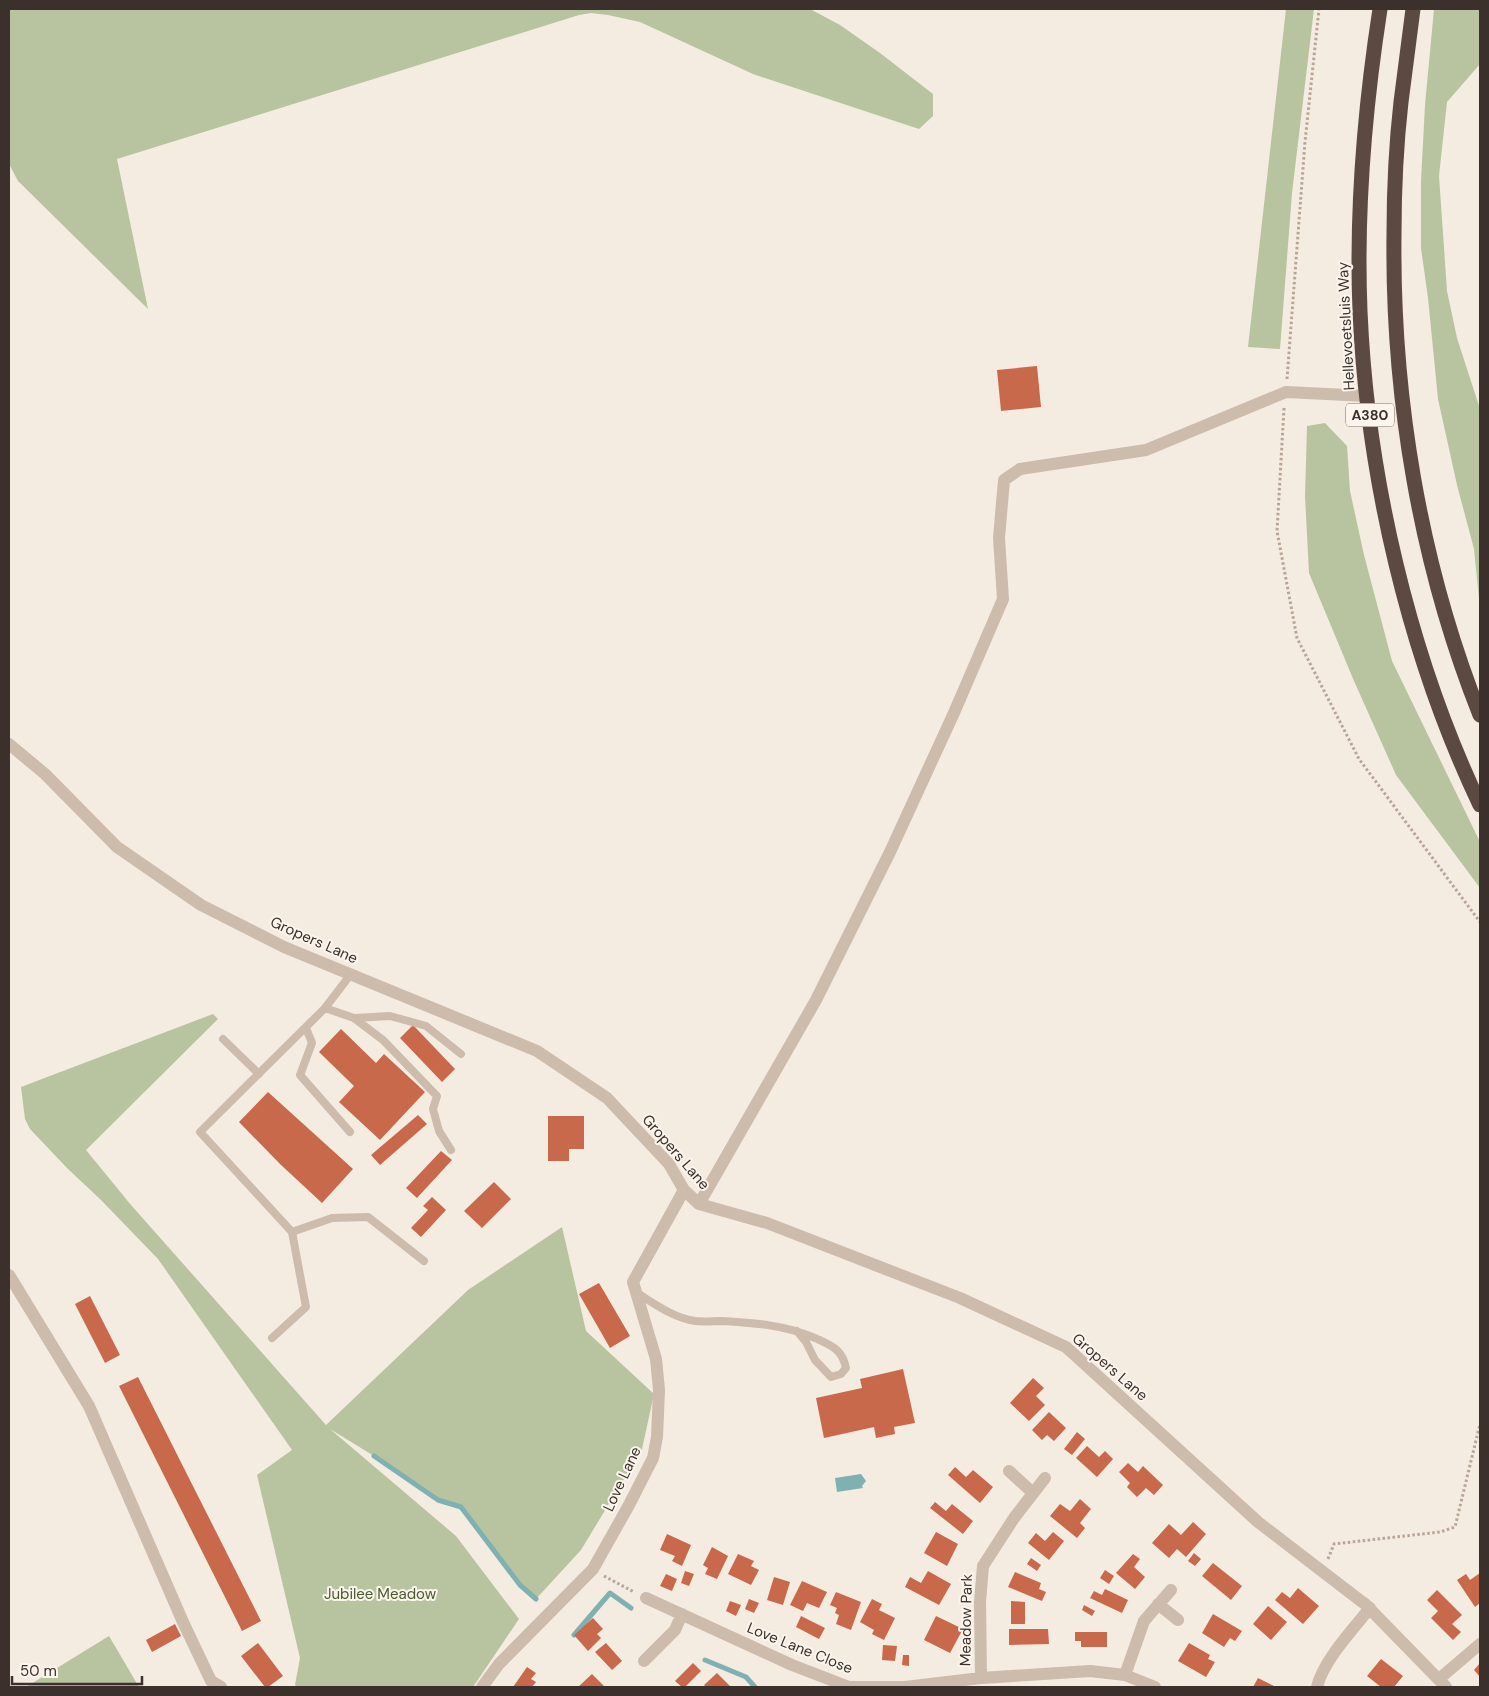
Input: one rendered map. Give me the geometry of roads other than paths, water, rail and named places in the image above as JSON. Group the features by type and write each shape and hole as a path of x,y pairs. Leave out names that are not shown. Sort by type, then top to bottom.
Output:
{"highway":[{"name":"Hellevoetsluis Way","path":"1380,9 1369,93 1360,230 1360,311 1367,396 1389,531 1405,598 1430,678 1454,745 1480,805"},
{"name":"A380","path":"1413,9 1401,104 1394,234 1394,289 1401,392 1409,451 1431,559 1452,635 1480,715"}],"street":[{"path":"699,1204 816,1000 890,852 953,715 1003,599 999,538 1004,480 1020,469 1146,450 1286,392 1367,396"},
{"name":"Gropers Lane","path":"9,744 45,774 117,847 201,905 284,947 537,1051 607,1098 669,1164 684,1190 699,1204 795,1233 960,1298 1066,1347 1258,1522 1370,1608"},
{"name":"Love Lane","path":"482,1687 499,1664 593,1569 653,1458 657,1437 659,1390 656,1359 633,1282 684,1190"},
{"path":"9,1275 89,1406 191,1639 211,1681 220,1687"},
{"path":"1009,1471 1033,1493"},
{"name":"Meadow Park","path":"1045,1478 1014,1518 983,1566 980,1602 982,1678 1090,1671 1125,1675 1155,1687"},
{"path":"1325,1571 1370,1608 1443,1683 1480,1644"},
{"path":"1125,1675 1144,1620 1170,1590"},
{"name":"Love Lane Close","path":"646,1598 792,1665 849,1687 905,1687 982,1678"},
{"path":"1158,1604 1178,1620"},
{"path":"1317,1687 1335,1651 1370,1608"},
{"path":"644,1661 674,1630 682,1614"}],"lane":[{"path":"272,1338 306,1307 292,1232 200,1132 326,1008 351,974"},
{"path":"326,1008 354,1018 384,1040 437,1096 433,1109 438,1131 451,1150"},
{"path":"354,1018 390,1016 426,1026 461,1054"},
{"path":"306,1028 312,1042 300,1075 350,1132"},
{"path":"222,1039 259,1074"},
{"path":"292,1232 332,1218 368,1217 424,1261"},
{"path":"637,1294 678,1316 695,1321 776,1325 797,1331 836,1349 844,1358 846,1368 841,1374 831,1377 815,1360 806,1342 797,1331"}],"water":[{"path":"861,1474 866,1481 862,1486 863,1488 837,1492 835,1478"}],"waterway":[{"path":"374,1456 438,1500 461,1507 520,1585 536,1599"},
{"path":"574,1635 610,1593 631,1608"},
{"path":"705,1660 746,1677 755,1687"}],"park label":[{"name":"Jubilee Meadow","path":"380,1594"}]}
